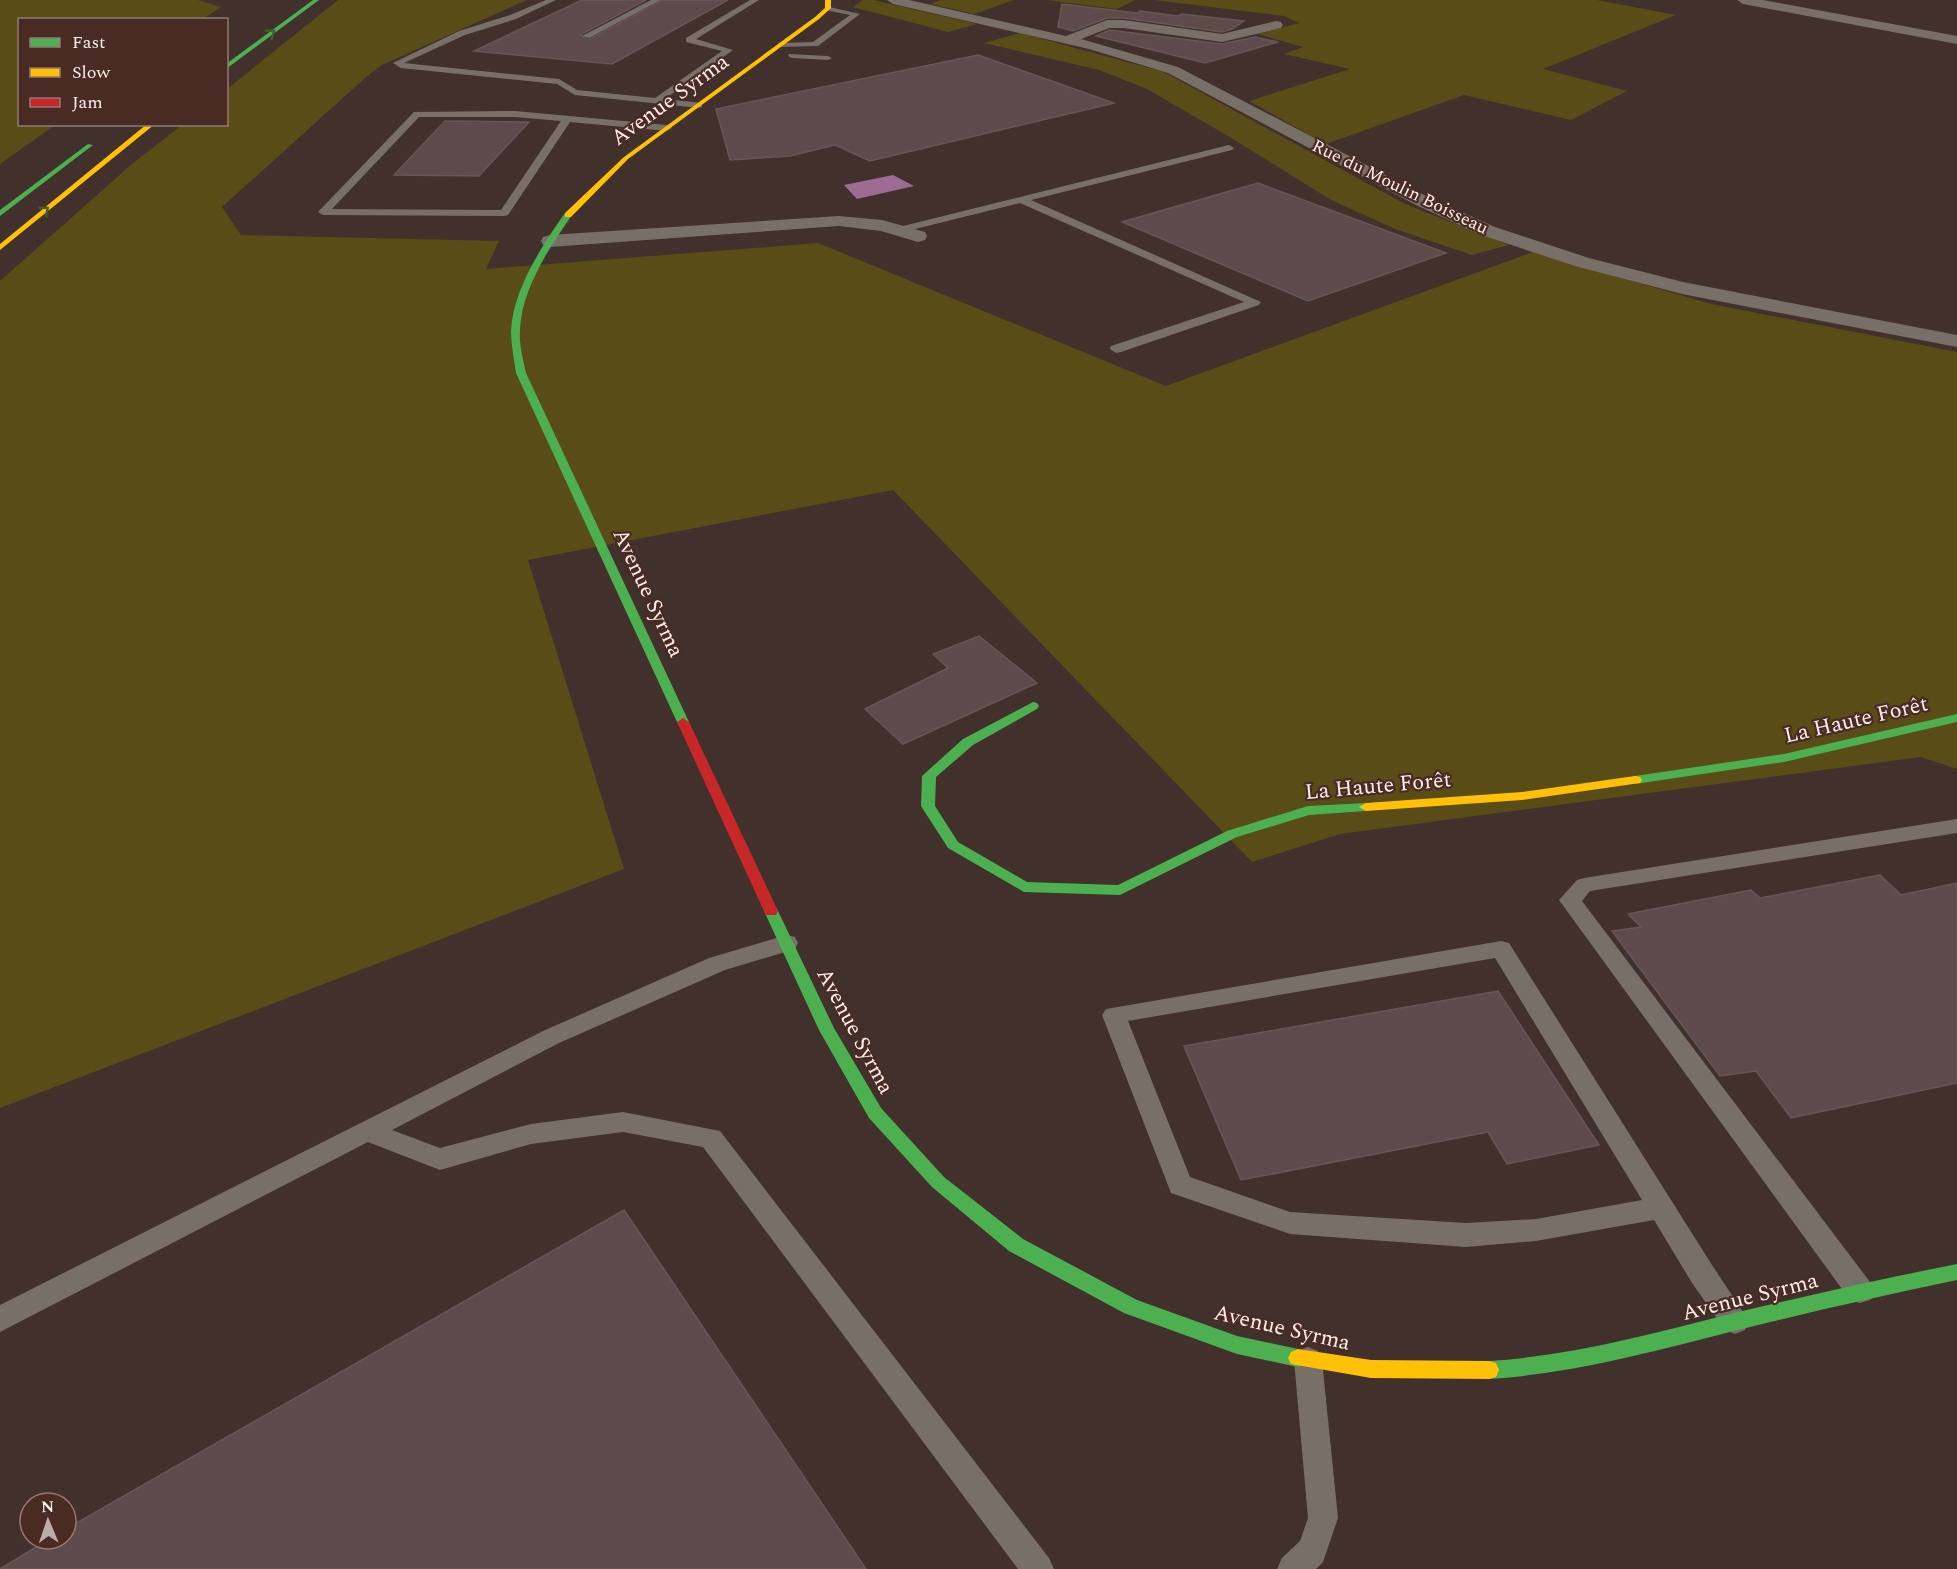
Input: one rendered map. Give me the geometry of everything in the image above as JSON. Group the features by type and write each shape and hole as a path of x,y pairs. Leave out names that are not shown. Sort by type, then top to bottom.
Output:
{"main road":[{"path":"228,66 316,0"},
{"name":"Avenue Syrma","path":"828,4 817,18 610,171 586,193 565,217 550,240 528,287 516,323 521,373 827,1030 875,1113 938,1182 1016,1245 1131,1307 1237,1345 1308,1360 1371,1369 1445,1371 1520,1369 1628,1348 1860,1292 1957,1272"},
{"path":"0,248 150,126"},
{"path":"0,214 102,137"},
{"name":"La Haute Forêt","path":"1033,706 968,742 929,776 928,806 953,845 1024,887 1120,890 1232,834 1308,811 1522,796 1784,758 1957,718"}],"street":[{"name":"Rue du Moulin Boisseau","path":"893,0 1137,57 1173,70 1422,201 1488,231 1582,262 1682,288 1957,341"},
{"path":"1743,0 1957,40"},
{"path":"1761,3 1803,0"},
{"path":"1067,40 1107,24 1124,24 1222,38"},
{"path":"1206,42 1276,25"},
{"path":"550,240 839,221 899,230 918,236"}],"lane":[{"path":"552,0 513,17 462,33 397,63 559,82 575,92 699,105"},
{"path":"586,36 657,0"},
{"path":"656,101 729,50 689,40 755,0"},
{"path":"781,45 815,44 856,14 828,4"},
{"path":"768,54 828,58"},
{"path":"567,119 504,213 323,212 417,114 515,114 667,128"},
{"path":"899,230 1229,148"},
{"path":"1022,200 1255,302 1116,349"},
{"path":"1860,1292 1570,900 1584,885 1957,826"},
{"path":"0,1318 551,1037 717,964 787,943"},
{"path":"1660,1208 1536,1230 1466,1235 1290,1222 1180,1185 1113,1015 1501,949 1701,1274 1735,1321"},
{"path":"366,1131 440,1159 531,1134 623,1122 711,1138 1038,1569"},
{"path":"1293,1569 1312,1551 1323,1518 1308,1360"}],"shaded area":[{"path":"0,0 198,0 221,7 204,18 18,18 18,126 54,126 0,164"},
{"path":"338,0 527,0 382,65 365,78 222,207 241,235 499,241 486,269 818,243 1166,386 1533,252 1711,304 1957,352 1957,769 1921,757 1340,834 1252,862 893,490 528,560 624,869 0,1108 0,281 132,164 181,126 228,126 228,88"},
{"path":"863,0 873,0 977,24 948,32 853,7"},
{"path":"940,0 1014,0 974,14 931,4"},
{"path":"1046,0 1135,0 1117,9"},
{"path":"1154,0 1597,0 1676,15 1543,69 1627,91 1571,120 1464,95 1326,144 1249,101 1350,69 1284,54 1303,47 1258,34 1299,23 1284,16"},
{"path":"1020,33 1164,72 1405,204 1509,245 1472,255 1395,229 1331,200 1147,89 1099,70 984,43"},
{"path":"893,175 914,186 857,199 844,185"}],"building":[{"path":"582,0 646,0 580,35 588,40 663,0 728,0 612,64 474,51"},
{"path":"1062,4 1137,13 1140,11 1178,16 1182,14 1244,21 1222,32 1124,18 1107,18 1073,31 1058,27"},
{"path":"1109,30 1222,44 1255,37 1278,42 1205,63 1096,36"},
{"path":"978,55 1114,103 870,161 835,145 790,156 730,160 716,109"},
{"path":"445,121 529,122 479,176 394,175"},
{"path":"1258,183 1446,253 1308,301 1122,222"},
{"path":"979,636 1037,683 903,744 865,709 948,668 933,654"},
{"path":"1880,875 1901,895 1957,883 1957,1083 1791,1118 1756,1071 1720,1076 1612,931 1641,927 1628,914 1751,890 1760,898"},
{"path":"1498,991 1599,1145 1507,1164 1488,1132 1241,1180 1184,1046"},
{"path":"624,1210 866,1569 0,1569 29,1551 78,1551 78,1522"}],"traffic: fast":[{"path":"228,66 316,0"},
{"path":"0,214 90,145"},
{"path":"568,215 536,268 518,313 516,338 521,373 683,722"},
{"path":"1033,706 968,742 929,776 928,806 953,845 1024,887 1120,890 1232,834 1308,811 1366,807"},
{"path":"1635,780 1784,758 1957,718"},
{"path":"771,911 827,1030 875,1113 938,1182 1016,1245 1131,1307 1237,1345 1298,1358"},
{"path":"1489,1370 1542,1365 1595,1356 1892,1285 1957,1272"}],"traffic: slow":[{"path":"568,215 626,158 817,18 828,8 828,0"},
{"path":"0,248 150,126"},
{"path":"1366,807 1522,796 1635,780"},
{"path":"1298,1358 1371,1369 1489,1370"}],"traffic: jam":[{"path":"683,722 771,911"}]}
